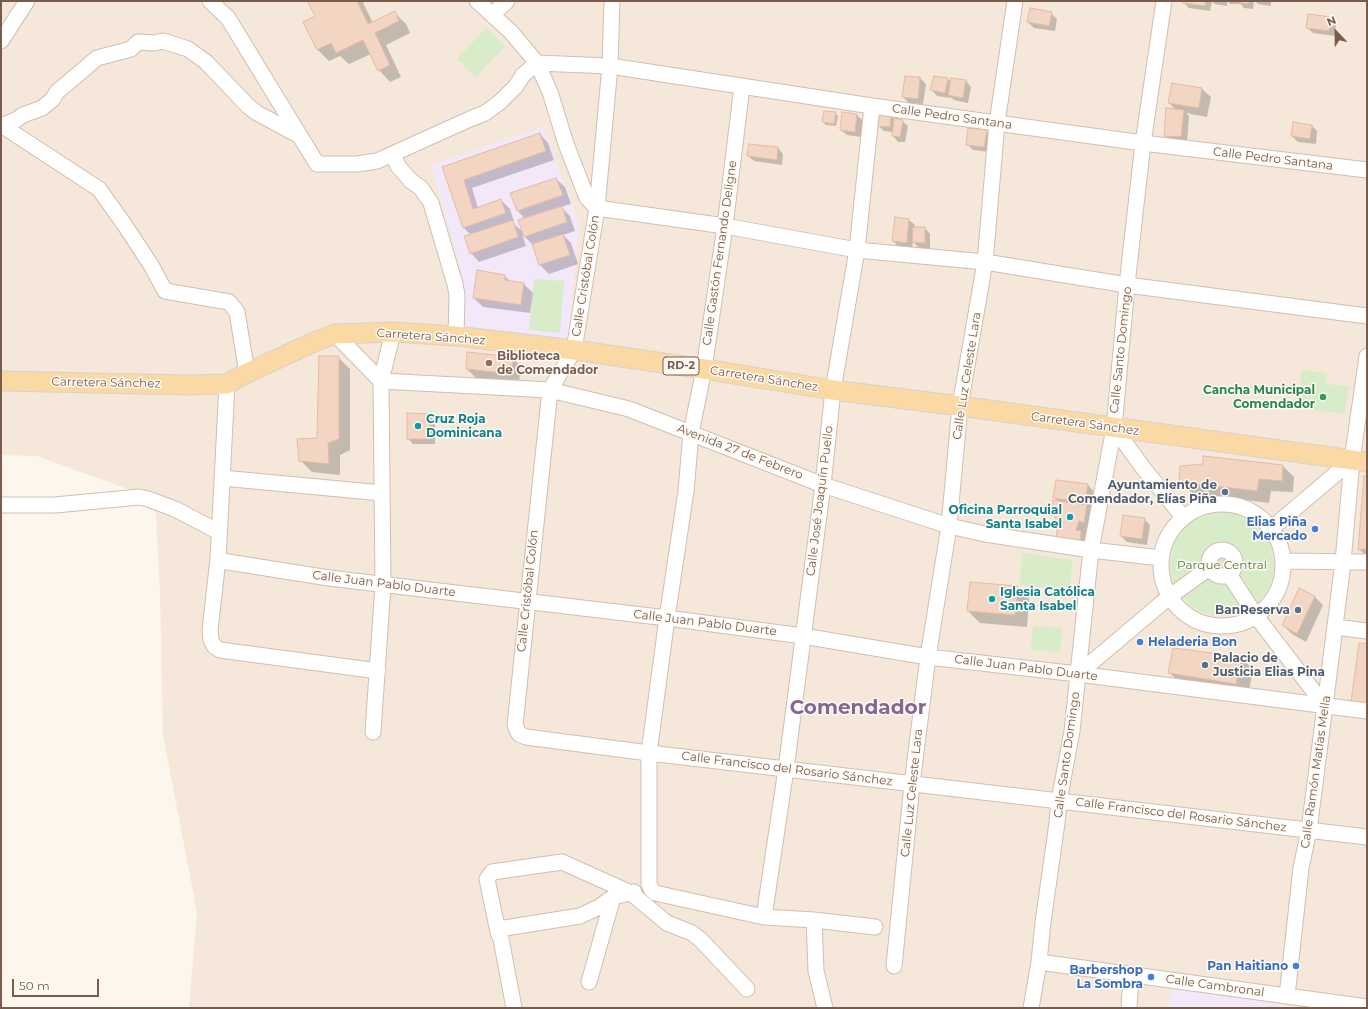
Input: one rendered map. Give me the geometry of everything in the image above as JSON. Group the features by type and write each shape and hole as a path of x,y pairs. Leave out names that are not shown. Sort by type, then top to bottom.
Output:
{"main road":[{"name":"Carretera Sánchez","path":"1,380 188,385 227,384 247,373 335,334 393,332 456,336 574,350 832,390 960,406 1359,461"}],"street":[{"path":"1,41 27,1"},
{"path":"210,1 228,18 317,164 357,164 377,161 485,112 500,102 516,86 523,75 537,63"},
{"path":"477,1 511,32 537,63 550,92 566,144 586,198 597,208 725,226 857,250 985,262 1127,285 1367,316"},
{"path":"493,14 507,1"},
{"name":"Calle Cristóbal Colón","path":"519,734 514,725 550,390 574,350 597,208 610,66 612,1"},
{"name":"Calle Luz Celeste Lara","path":"894,966 912,784 928,656 949,526 960,406 985,262 997,123 1015,1"},
{"name":"Calle Santo Domingo","path":"1031,1008 1039,962 1059,801 1072,732 1091,550 1114,428 1127,285 1143,144 1164,1"},
{"path":"1,125 16,120 23,114 42,108 52,100 57,92 97,58 132,48 138,42 154,43 164,41 188,49 206,62 257,114 299,135"},
{"name":"Calle Pedro Santana","path":"537,63 610,66 872,106 1143,144 1367,170"},
{"name":"Calle Gastón Fernando Deligne","path":"651,889 648,878 649,753 686,491 691,433 704,369 725,226 742,86"},
{"name":"Calle José Joaquín Puello","path":"764,917 786,769 823,485 832,390 857,250 872,106"},
{"path":"1,125 99,189 144,253 165,291 229,302 237,312 247,373"},
{"path":"393,154 398,166 421,188 431,203 457,294 456,336"},
{"path":"373,732 384,585 381,381 393,332"},
{"path":"335,334 381,381"},
{"name":"Calle Ramón Matías Mella","path":"1287,996 1301,868 1308,830 1343,562 1359,461 1367,356"},
{"name":"Avenida 27 de Febrero","path":"381,381 550,390 629,409 823,485 949,526 985,534 1091,550 1161,558"},
{"path":"227,384 218,559 210,630 211,640 214,646 220,650 378,671"},
{"path":"1114,428 1144,469 1183,517"},
{"path":"1272,528 1359,461"},
{"path":"222,478 382,493"},
{"path":"1,505 55,505 138,497 148,498 175,509 219,532"},
{"path":"1220,504 1233,505 1240,506 1258,515 1272,528 1280,544 1284,561 1282,577 1277,592 1268,605 1256,616 1238,624 1218,626 1199,622 1182,612 1169,597 1162,578 1161,558 1165,542 1172,529 1183,517 1201,508 1220,504"},
{"path":"1217,550 1227,550 1234,557 1235,562 1232,571 1229,574 1219,576 1209,568 1209,560 1213,553 1217,550"},
{"name":"Calle Juan Pablo Duarte","path":"218,559 313,576 667,618 803,636 928,656 1367,711"},
{"path":"1284,561 1367,562"},
{"path":"1078,674 1169,597 1209,568"},
{"path":"1229,574 1256,616 1325,706"},
{"path":"1335,627 1367,631"},
{"name":"Calle Francisco del Rosario Sánchez","path":"519,734 526,737 649,753 1367,837"},
{"path":"514,1008 501,939 498,932 487,879 492,872 562,862 631,893 667,923 692,933 702,940 747,989"},
{"path":"498,932 505,928 580,916 599,907 613,897 651,889 655,893 764,917 814,920 875,927"},
{"path":"589,982 613,897"},
{"path":"814,920 816,971 825,1008"},
{"name":"Calle Cambronal","path":"1039,962 1367,1007"},
{"path":"1129,1008 1131,975"}],"shaded area":[{"path":"1,1 1367,1 1367,1008 189,1008 197,913 163,735 160,593 155,499 37,456 1,455"},
{"path":"543,127 579,223 568,344 459,331 462,273 431,165"},
{"path":"1172,988 1306,1008 1169,1008"}],"green space":[{"path":"486,28 505,46 476,77 457,59"},
{"path":"534,279 564,281 560,333 529,330"},
{"name":"Cancha Municipal Comendador","path":"1302,370 1327,373 1326,384 1349,386 1345,414 1297,408"},
{"name":"Parque Central","path":"1222,512 1242,516 1259,527 1270,544 1274,564 1270,584 1259,601 1242,612 1222,616 1202,612 1185,601 1174,584 1170,564 1174,544 1185,527 1202,516"},
{"path":"1023,553 1073,560 1069,591 1019,585"},
{"path":"1033,626 1062,628 1060,652 1031,650"}],"building":[{"path":"307,1 357,1 368,24 395,11 399,21 375,33 390,65 378,71 363,40 336,53 331,43 317,50 303,22 315,16"},
{"path":"1183,1 1206,1 1205,6 1183,3"},
{"path":"1248,1 1248,4 1237,2"},
{"path":"1030,8 1052,12 1049,26 1027,22"},
{"path":"1308,14 1331,17 1329,31 1306,28"},
{"path":"905,76 920,77 918,99 902,97"},
{"path":"934,76 948,78 945,93 930,90"},
{"path":"951,78 966,80 963,98 948,95"},
{"path":"1172,83 1202,88 1199,108 1168,103"},
{"path":"1166,108 1184,110 1181,137 1164,136"},
{"path":"824,111 836,112 834,124 822,122"},
{"path":"842,112 857,114 855,132 840,130"},
{"path":"878,113 891,114 890,127 877,126"},
{"path":"894,118 903,120 900,137 892,136"},
{"path":"1293,122 1312,125 1310,139 1291,136"},
{"path":"968,128 987,130 984,147 966,145"},
{"path":"540,133 546,151 464,180 473,209 501,199 506,213 463,228 442,167"},
{"path":"749,144 778,147 777,160 747,156"},
{"path":"556,178 563,195 517,211 510,193"},
{"path":"562,206 567,222 524,237 518,220"},
{"path":"895,217 909,219 907,243 892,241"},
{"path":"513,220 518,237 470,254 464,236"},
{"path":"913,227 925,227 925,243 912,242"},
{"path":"563,234 570,255 539,265 532,244"},
{"path":"477,270 505,275 505,280 524,283 521,305 473,298"},
{"name":"Biblioteca de Comendador","path":"467,352 513,357 511,374 466,369"},
{"path":"319,356 339,356 339,439 328,443 329,464 299,461 297,439 317,438"},
{"name":"Cruz Roja Dominicana","path":"407,413 430,414 430,439 407,439"},
{"path":"1203,456 1283,465 1282,481 1259,479 1257,491 1179,482 1180,466 1203,464"},
{"path":"1364,476 1367,476 1367,549 1358,550"},
{"path":"1056,480 1088,484 1085,503 1053,498"},
{"name":"Oficina Parroquial Santa Isabel","path":"1053,500 1087,505 1084,523 1079,521 1076,530 1081,531 1080,541 1056,538 1058,524 1055,524 1055,512 1052,512"},
{"path":"1123,515 1145,518 1142,539 1120,536"},
{"path":"1218,553 1226,553 1231,558 1229,569 1226,571 1218,571 1213,566 1213,558"},
{"name":"Iglesia Católica Santa Isabel","path":"970,582 1018,586 1015,615 967,611"},
{"name":"BanReserva","path":"1299,588 1315,596 1297,634 1282,625"},
{"path":"1359,643 1367,644 1367,704 1351,702"},
{"name":"Palacio de Justicia Elias Pina","path":"1173,648 1242,657 1236,684 1168,673"}],"place":[{"name":"Biblioteca de Comendador","path":"489,363"},
{"name":"Cancha Municipal Comendador","path":"1323,397"},
{"name":"Cruz Roja Dominicana","path":"418,426"},
{"name":"Ayuntamiento de Comendador, Elías Piña","path":"1225,492"},
{"name":"Oficina Parroquial Santa Isabel","path":"1070,517"},
{"name":"Elias Piña Mercado","path":"1315,529"},
{"name":"Iglesia Católica Santa Isabel","path":"992,599"},
{"name":"BanReserva","path":"1298,610"},
{"name":"Heladeria Bon","path":"1140,642"},
{"name":"Palacio de Justicia Elias Pina","path":"1205,665"},
{"name":"Pan Haitiano","path":"1296,966"},
{"name":"Barbershop La Sombra","path":"1151,977"}],"district":[{"name":"Comendador","path":"858,708"}]}
